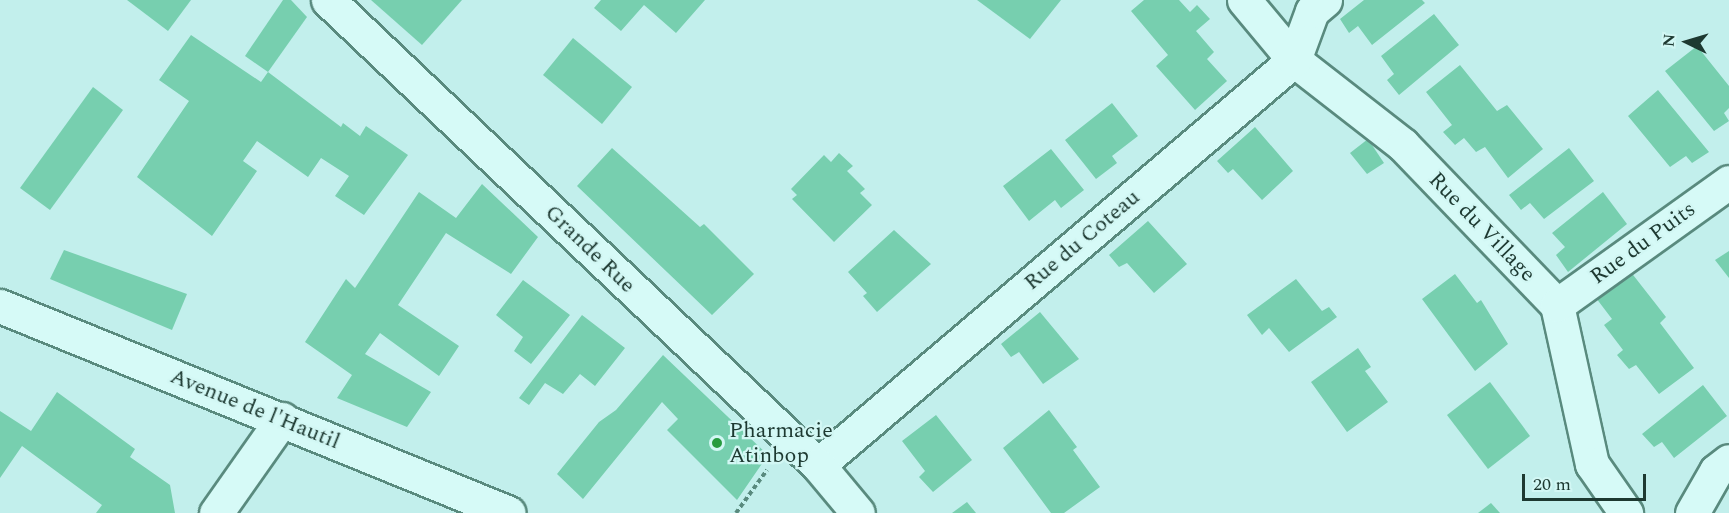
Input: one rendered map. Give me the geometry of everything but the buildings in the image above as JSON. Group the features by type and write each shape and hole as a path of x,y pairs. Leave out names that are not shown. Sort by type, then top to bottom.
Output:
{"street":[{"name":"Grande Rue","path":"328,0 818,465 848,509"},
{"name":"Rue du Village","path":"1244,0 1294,60 1403,144 1557,305"},
{"name":"Rue du Coteau","path":"818,465 1294,60 1312,11 1325,0"},
{"name":"Rue du Puits","path":"1557,305 1729,182"},
{"path":"1557,305 1592,464 1626,513"},
{"name":"Avenue de l'Hautil","path":"0,306 509,513"},
{"path":"216,513 282,419"},
{"path":"1692,513 1716,471 1729,461"}],"place":[{"name":"Pharmacie Atinbop","path":"717,443"}]}
